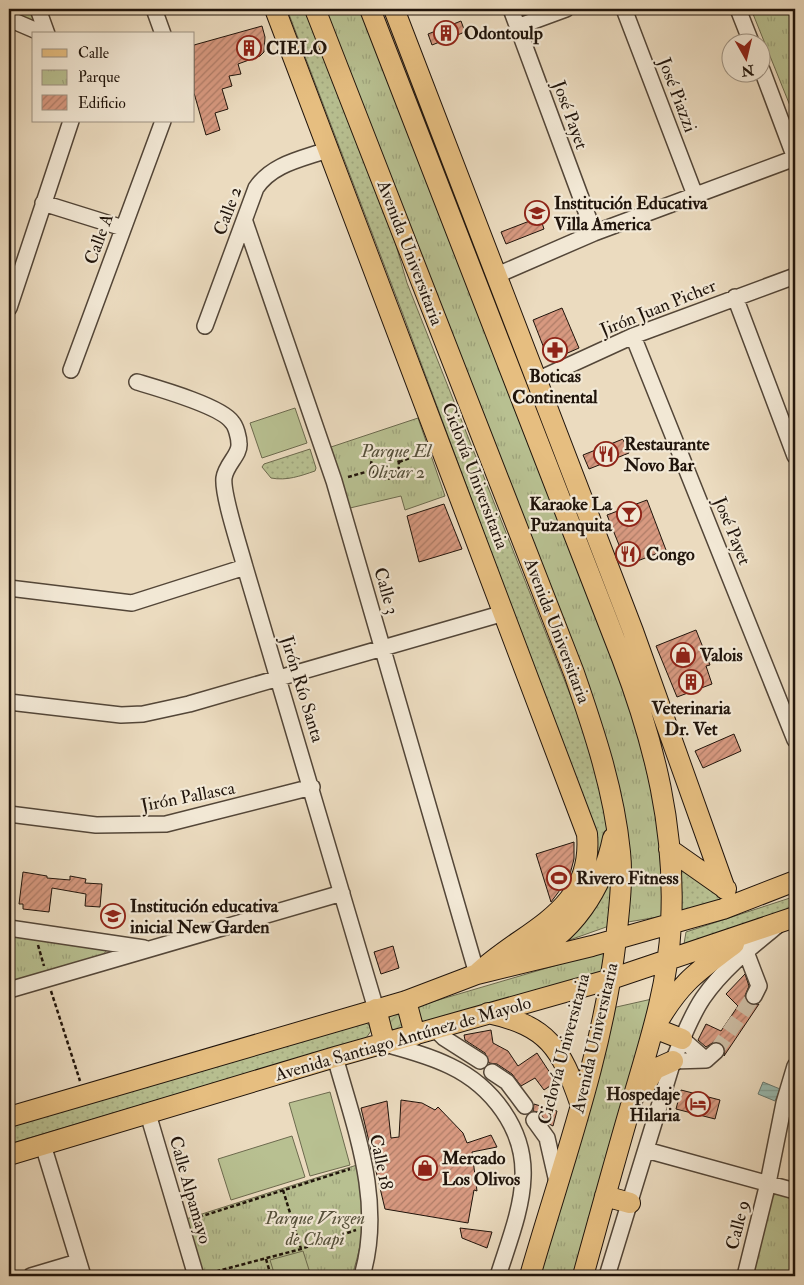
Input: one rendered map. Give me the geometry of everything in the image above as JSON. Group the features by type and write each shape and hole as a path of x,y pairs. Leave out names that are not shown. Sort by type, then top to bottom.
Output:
{"main road":[{"path":"276,9 587,834 589,855 585,871 568,902 541,927 489,963 486,972"},
{"name":"Avenida Universitaria","path":"315,9 574,673 600,747 616,824 620,852 620,878 611,979 595,1052 530,1276"},
{"path":"370,9 567,488 725,889"},
{"path":"394,9 495,276 537,380 567,488"},
{"path":"583,1276 654,1028 671,924 669,849 656,760 618,621"},
{"path":"486,972 534,952 570,924 594,890 605,868 616,824"},
{"path":"669,849 725,889 761,893"},
{"name":"Avenida Santiago Antúnez de Mayolo","path":"9,1117 406,1001 486,972 616,939 723,909 795,881"},
{"name":"Avenida Santiago Antúnez de Mayolo","path":"9,1155 336,1057 611,979 666,961 748,942 790,919"},
{"path":"654,1028 670,1000 692,975 748,942"},
{"path":"406,1001 415,1035"},
{"path":"376,1009 386,1044"},
{"path":"488,1013 505,1017 536,1030 550,1042 572,1076 580,1102"},
{"path":"654,1028 682,1040"},
{"path":"629,1111 655,1069 673,1061"},
{"path":"605,1196 630,1203"}],"street":[{"path":"38,9 45,32"},
{"path":"154,9 162,32"},
{"name":"José Payet","path":"511,9 594,233"},
{"path":"517,27 566,9"},
{"name":"José Piazzi","path":"624,9 695,195"},
{"path":"738,9 747,32"},
{"path":"9,19 41,32"},
{"path":"495,276 594,233 795,158 766,82"},
{"path":"9,308 71,122"},
{"name":"Calle A","path":"71,370 163,122"},
{"name":"Calle 2","path":"205,326 256,188 270,172 330,149"},
{"path":"43,203 123,228"},
{"name":"Calle 3","path":"245,222 334,481 383,647 486,972"},
{"name":"Jirón Juan Picher","path":"537,380 634,336 795,276"},
{"path":"735,297 795,456"},
{"name":"José Payet","path":"634,336 795,740"},
{"name":"Jirón Río Santa","path":"137,382 193,399 232,420 240,444 235,456 228,464 224,479 245,568 312,787 376,1009"},
{"path":"9,588 132,603 245,568"},
{"path":"9,702 121,715 143,714 189,704 279,679 504,613"},
{"name":"Jirón Pallasca","path":"9,814 96,826 166,824 312,787"},
{"path":"9,990 342,893"},
{"path":"9,928 148,948"},
{"path":"748,942 759,986 754,996"},
{"path":"607,1276 673,1061 702,999 748,942"},
{"path":"435,1029 444,1038 480,1061"},
{"path":"673,1061 711,1055 682,1040"},
{"path":"386,1044 433,1058 474,1079 492,1095 512,1125 519,1142 523,1177 519,1204 498,1276"},
{"name":"Calle 18","path":"336,1057 364,1165 372,1224 362,1276"},
{"name":"Calle 9","path":"745,1276 768,1183 784,1103 795,1066"},
{"path":"492,1072 507,1082 524,1106"},
{"name":"Calle Alpamayo","path":"148,1114 180,1223 200,1275"},
{"path":"534,1120 546,1138 558,1182"},
{"path":"31,1276 81,1269 43,1145"},
{"path":"646,1150 795,1191"}],"path":[{"path":"399,462 441,447"},
{"path":"381,452 390,452 399,462 395,474 387,478 378,476 373,470 372,461 381,452"},
{"path":"334,481 373,470"},
{"path":"38,944 85,1094"},
{"path":"180,1223 364,1165"},
{"path":"283,1190 301,1249"},
{"path":"200,1275 301,1249 372,1224"},
{"path":"266,1259 271,1276"}],"green space":[{"path":"9,9 30,9 35,22 32,25 9,15"},
{"path":"287,9 306,9 391,228 407,283 583,727 604,805 608,832 597,869 586,809 404,317"},
{"path":"323,9 361,9 633,714 660,827 664,916 628,922 626,834"},
{"path":"751,9 795,9 795,118 772,61 772,32 760,32"},
{"path":"295,408 307,443 262,458 250,423"},
{"name":"Parque El Olivar 2","path":"418,418 445,496 405,510 401,496 350,508 331,447"},
{"path":"310,449 316,468 315,471 293,478 277,479 271,478 262,467 264,464"},
{"path":"680,869 717,891 720,894 721,900 680,916"},
{"path":"612,870 609,926 547,948"},
{"path":"793,897 795,909 684,944 686,932"},
{"path":"9,933 103,945 107,950 102,956 9,985"},
{"path":"608,950 606,971 425,1022 420,1020 418,1006"},
{"path":"652,999 575,1276 538,1276 612,1008"},
{"path":"396,1014 402,1016 404,1022 402,1028 396,1030 390,1028 388,1022 390,1016"},
{"path":"363,1021 369,1025 371,1031 366,1038 9,1144 9,1126"},
{"path":"330,1092 350,1165 310,1176 289,1103"},
{"path":"292,1136 305,1177 231,1200 218,1159"},
{"name":"Parque Virgen de Chapi","path":"357,1165 362,1196 363,1221 360,1246 352,1276 203,1276 186,1219"},
{"path":"773,1191 795,1197 795,1276 752,1276"},
{"path":"303,1251 311,1276 275,1276 270,1260"}],"water":[{"path":"763,1082 780,1089 775,1101 758,1094"}],"building":[{"name":"Odontoulp","path":"461,21 465,32 432,45 428,34"},
{"path":"262,26 265,37 264,52 260,56 238,64 241,74 229,76 232,86 222,89 228,109 215,113 220,130 206,135 195,96 195,45"},
{"path":"540,217 544,229 506,244 501,232"},
{"path":"562,308 579,348 554,359 547,356 533,320"},
{"name":"Restaurante Novo Bar","path":"623,439 629,453 589,469 583,455"},
{"path":"647,500 666,550 627,565 607,515"},
{"path":"444,504 462,549 419,562 407,516"},
{"name":"Valois","path":"696,630 710,665 706,666 712,684 677,697 656,646"},
{"path":"734,734 741,751 703,768 695,751"},
{"name":"Rivero Fitness","path":"574,842 574,859 569,878 551,902 536,854"},
{"path":"23,872 47,876 47,878 70,880 70,876 86,879 85,883 102,884 100,907 85,906 86,894 52,888 49,912 23,909 23,904 19,904"},
{"path":"393,946 399,968 381,974 374,952"},
{"path":"745,974 749,986 745,996 746,1001 750,1005 759,1004 724,1056 725,1049 719,1042 714,1042 706,1047 698,1040 706,1024 721,1031 738,1006 726,994"},
{"path":"491,1030 493,1043 508,1051 518,1066 537,1053 556,1082 544,1090 535,1078 521,1086 512,1074 497,1064 489,1063 485,1053 465,1040 464,1035"},
{"name":"Hospedaje Hilaria","path":"681,1090 720,1100 715,1119 676,1109"},
{"name":"Mercado Los Olivos","path":"401,1100 422,1103 435,1110 438,1107 463,1133 467,1143 491,1135 497,1147 472,1152 477,1191 474,1190 468,1223 385,1209 361,1108 387,1101 391,1138 399,1137"},
{"path":"534,1104 557,1111 553,1126 538,1112 533,1111"},
{"path":"460,1228 492,1232 487,1248 462,1238"}],"tunnel":[{"path":"716,1051 754,996"}],"place":[{"name":"Odontoulp","path":"446,33"},
{"name":"CIELO","path":"249,48"},
{"name":"Institución Educativa Villa America","path":"537,213"},
{"name":"Boticas Continental","path":"555,350"},
{"name":"Restaurante Novo Bar","path":"606,454"},
{"name":"Karaoke La Puzanquita","path":"629,514"},
{"name":"Congo","path":"628,554"},
{"name":"Valois","path":"683,655"},
{"name":"Veterinaria Dr. Vet","path":"691,682"},
{"name":"Rivero Fitness","path":"559,878"},
{"name":"Institución educativa inicial New Garden","path":"113,916"},
{"name":"Hospedaje Hilaria","path":"698,1104"},
{"name":"Mercado Los Olivos","path":"425,1168"}]}
